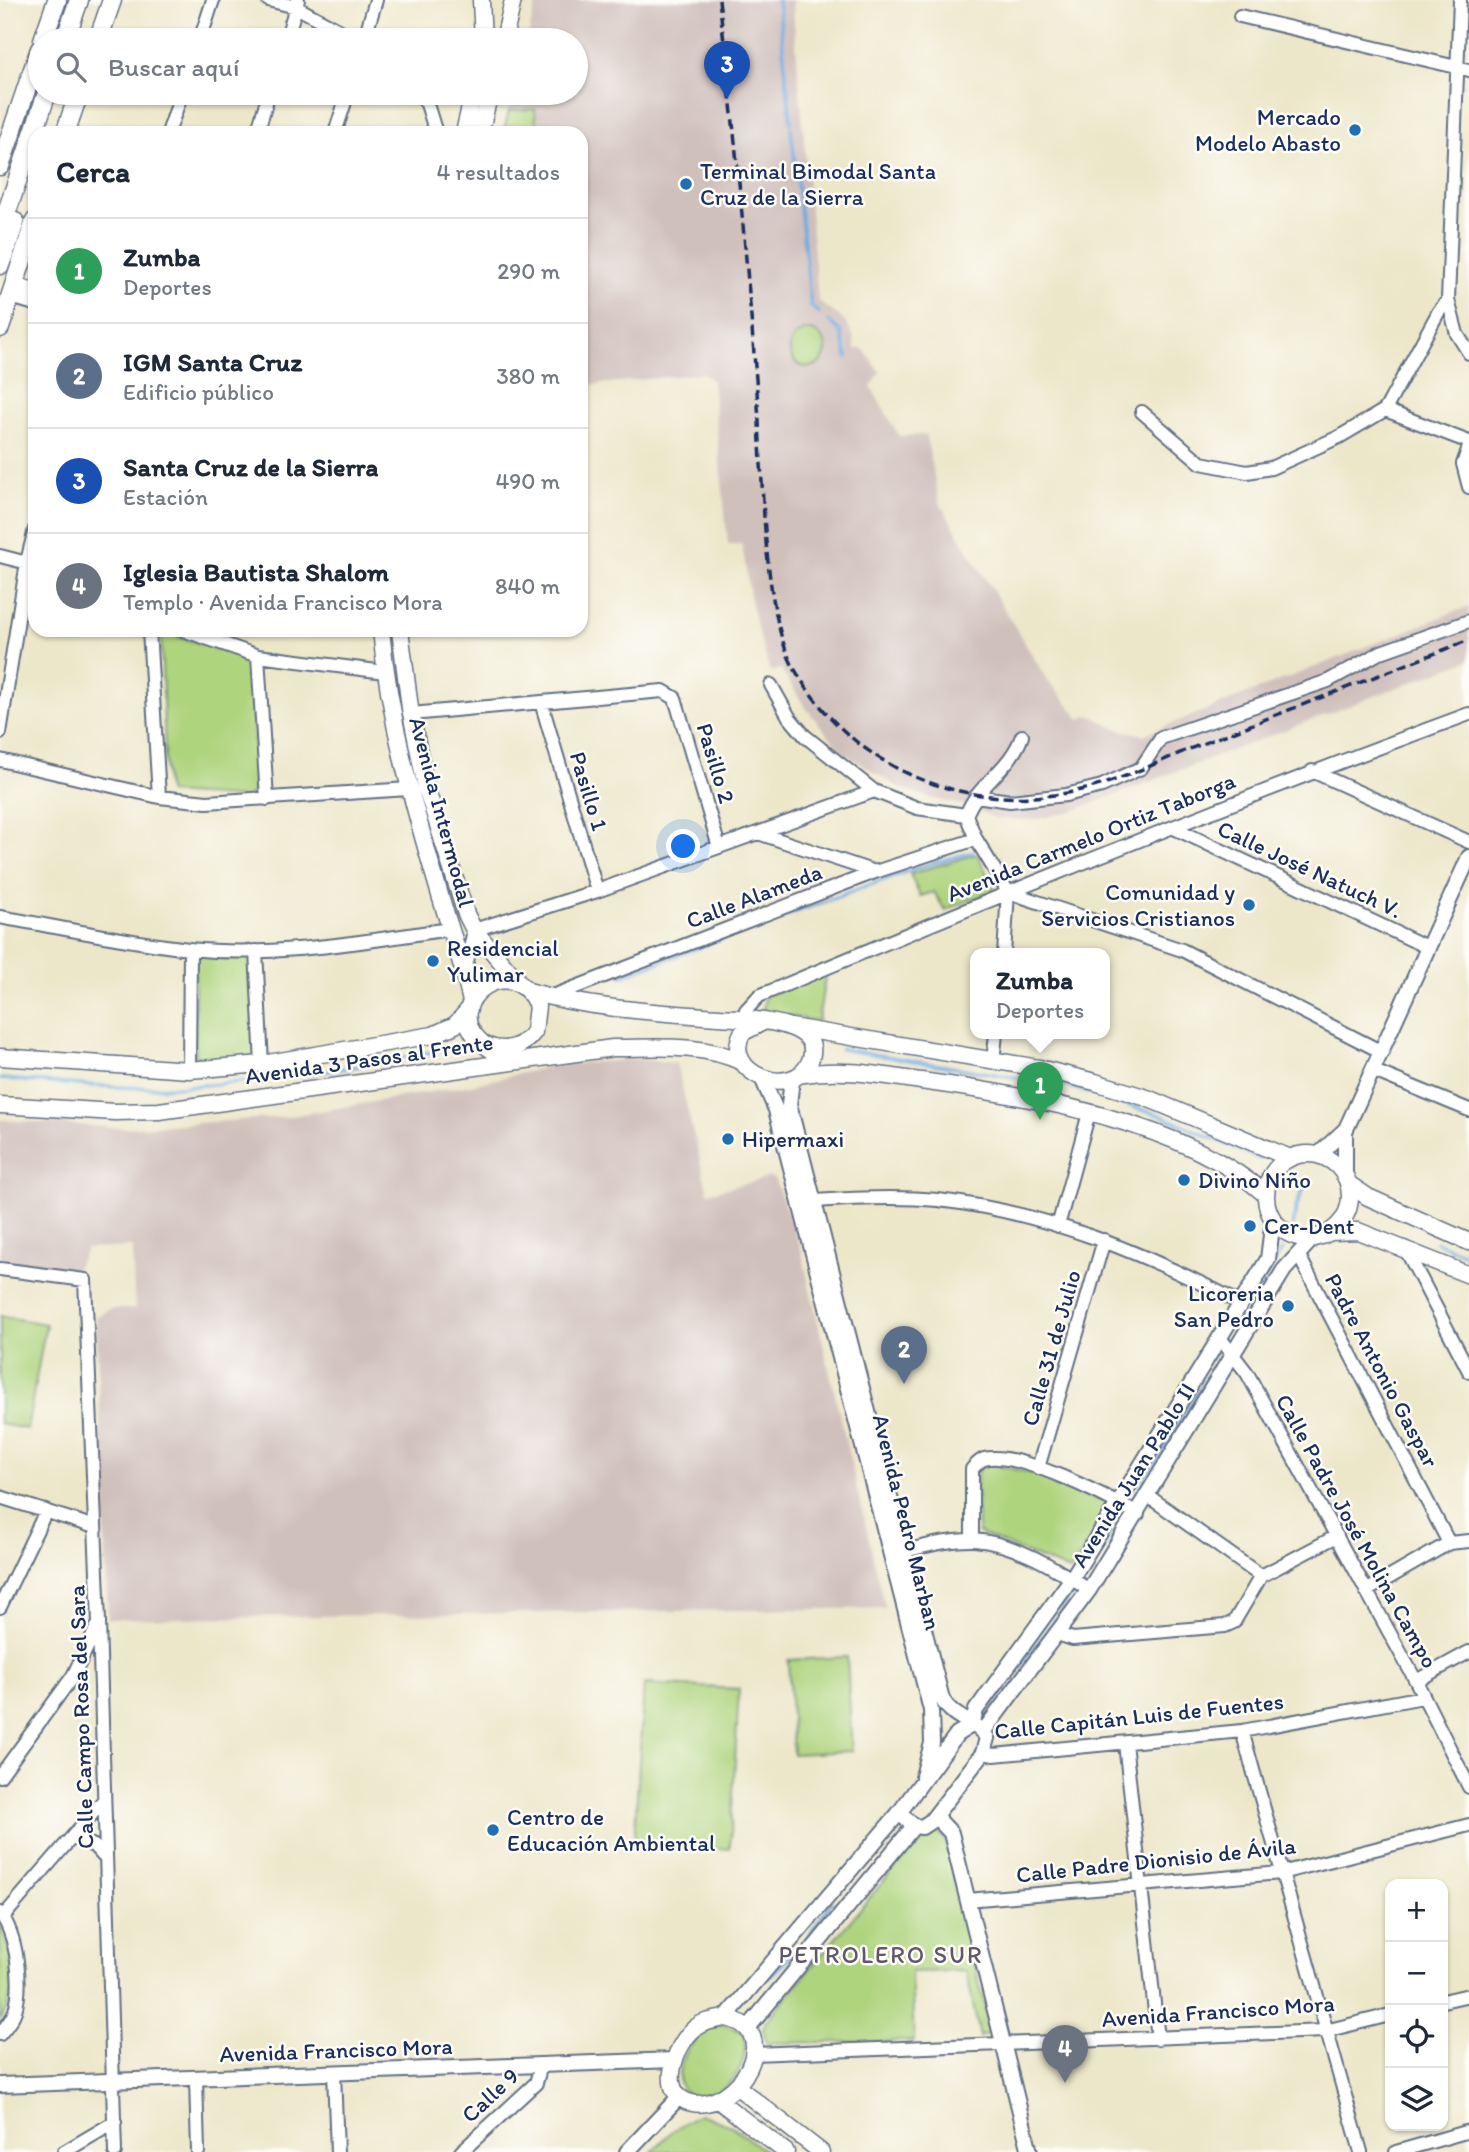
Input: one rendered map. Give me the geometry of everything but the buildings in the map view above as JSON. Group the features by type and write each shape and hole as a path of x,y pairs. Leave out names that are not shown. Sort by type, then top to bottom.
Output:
{"main road":[{"path":"47,28 57,0"},
{"path":"69,28 79,0"},
{"path":"81,28 91,0"},
{"path":"102,28 112,0"},
{"path":"481,0 482,28"},
{"path":"507,28 513,0"},
{"path":"0,166 7,128 28,78"},
{"path":"36,126 43,105"},
{"path":"47,126 55,105"},
{"path":"67,126 75,105"},
{"path":"466,126 470,105"},
{"path":"482,126 487,105"},
{"path":"0,232 28,149"},
{"path":"0,265 28,183"},
{"path":"0,328 28,243"},
{"name":"Avenida Intermodal","path":"382,637 385,672 409,789 465,971 470,1006"},
{"name":"Avenida Intermodal","path":"401,637 411,714 426,787 466,914 474,930 525,989"},
{"path":"525,989 538,1015 529,1039 509,1061 485,1045 471,1029 470,1006 483,986 492,982 513,982 549,997 601,1008 763,1022 1050,1071 1147,1097 1290,1158 1318,1155 1338,1166 1347,1180 1368,1197 1469,1241"},
{"name":"Avenida 3 Pasos al Frente","path":"0,1057 189,1070 262,1064 433,1035 461,1020 470,1006"},
{"path":"763,1022 748,1028 739,1040 742,1062 762,1077 772,1080 821,1070 847,1071 943,1084 1088,1113 1163,1136 1196,1149 1241,1173 1266,1195 1273,1219 1286,1232 1314,1238 1331,1232 1358,1231 1469,1275"},
{"path":"791,1027 799,1030 811,1044 810,1061 796,1077"},
{"path":"485,1045 494,1049 513,1049 529,1039"},
{"name":"Avenida 3 Pasos al Frente","path":"0,1105 116,1112 159,1111 613,1048 718,1053 742,1062"},
{"path":"1266,1195 1273,1173 1290,1158"},
{"path":"1331,1232 1346,1216 1351,1196 1347,1180"},
{"path":"725,2018 737,2020 748,2028 754,2054 736,2086 719,2101 695,2104 679,2097 673,2087 674,2060 685,2038 695,2027 725,2018"},
{"path":"736,2086 821,2152"},
{"path":"719,2101 786,2152"}],"street":[{"path":"204,28 213,0"},
{"path":"268,0 297,3 338,28"},
{"path":"368,28 376,0"},
{"path":"1460,0 1463,68 1448,300 1457,334 1469,353"},
{"path":"290,28 297,3"},
{"path":"1240,16 1463,68"},
{"path":"170,126 178,105"},
{"path":"259,126 265,105"},
{"path":"337,126 344,105"},
{"path":"427,105 434,126"},
{"path":"13,291 28,291"},
{"path":"13,291 28,299"},
{"path":"1142,412 1202,463 1247,472 1291,461 1385,410 1439,311 1448,300"},
{"path":"1385,410 1469,442"},
{"path":"1469,447 1463,464 1469,487"},
{"path":"0,556 28,562"},
{"path":"0,733 28,579"},
{"path":"976,796 1010,802 1066,795 1102,786 1140,768 1161,738 1328,681 1353,670 1381,652 1469,621"},
{"path":"149,637 159,797"},
{"path":"203,637 258,656 385,672"},
{"path":"258,656 267,799"},
{"path":"771,685 789,717 805,736 874,791 917,808 966,815"},
{"name":"Pasillo 2","path":"541,702 663,691 670,693 675,698 719,847"},
{"path":"411,714 541,702"},
{"name":"Pasillo 1","path":"541,702 597,891"},
{"name":"Avenida Carmelo Ortiz Taborga","path":"744,1020 746,1010 759,996 1008,891 1174,828 1312,771 1469,714"},
{"path":"966,815 976,796 1015,756 1022,736"},
{"path":"0,760 159,797 207,802 409,789"},
{"path":"1312,771 1469,842"},
{"path":"465,971 474,930 597,891 874,791"},
{"path":"966,815 976,839 1008,891 1004,948"},
{"name":"Calle José Natuch V.","path":"1174,828 1429,947"},
{"path":"758,833 875,872"},
{"name":"Calle Alameda","path":"549,997 875,872 976,839"},
{"path":"1318,1155 1346,1129 1469,857"},
{"path":"1008,891 1182,950 1382,1052"},
{"path":"0,917 190,949 256,951 340,944 450,929"},
{"path":"189,1070 190,949"},
{"path":"256,951 262,1064"},
{"path":"993,1061 995,1039"},
{"path":"1374,1071 1469,1110"},
{"name":"Avenida Pedro Marban","path":"762,1077 776,1110 931,1710 932,1743 924,1765 923,1778"},
{"name":"Avenida Pedro Marban","path":"796,1077 789,1105 942,1699 954,1716 975,1728"},
{"path":"1058,1226 1088,1113"},
{"path":"1346,1129 1347,1180"},
{"path":"815,1201 876,1197 938,1200 998,1210 1104,1240 1172,1268 1240,1303"},
{"name":"Avenida Juan Pablo II","path":"975,1728 976,1710 1072,1578 1268,1259 1273,1219"},
{"name":"Avenida Juan Pablo II","path":"975,1728 1058,1634 1089,1590 1138,1514 1284,1270 1314,1238"},
{"name":"Calle 31 de Julio","path":"1038,1468 1104,1240"},
{"path":"1405,1248 1469,1371"},
{"name":"Padre Antonio Gaspar","path":"1298,1254 1449,1543"},
{"path":"1428,1292 1430,1276 1440,1263"},
{"name":"Calle Campo Rosa del Sara","path":"0,1269 85,1280 99,1622 115,2152"},
{"name":"Calle Padre José Molina Campo","path":"1220,1338 1247,1373 1416,1681 1469,1787"},
{"path":"972,1540 972,1469 981,1460 992,1458 1038,1468 1138,1514"},
{"path":"1148,1496 1261,1576"},
{"path":"0,1497 95,1527"},
{"path":"0,1608 46,1511"},
{"path":"1058,1634 1073,1639 1225,1626 1234,1622 1261,1576 1336,1536"},
{"path":"904,1551 972,1540 1011,1548 1072,1578 1089,1590"},
{"path":"1366,1591 1449,1543 1469,1541"},
{"path":"0,1776 73,1676 99,1622"},
{"path":"1416,1681 1469,1652"},
{"path":"73,1676 88,1674 100,1682"},
{"name":"Calle Capitán Luis de Fuentes","path":"983,1753 994,1755 1242,1731 1423,1696"},
{"path":"725,2018 899,1813 957,1734 975,1728 986,1738 983,1753 927,1825 914,1826 899,1813"},
{"path":"1242,1731 1361,2152"},
{"path":"1125,1743 1158,2039"},
{"path":"0,2034 12,2019 19,1991 13,1945 2,1915 104,1800"},
{"path":"935,1816 951,1833 1030,2152"},
{"name":"Calle Padre Dionisio de Ávila","path":"967,1900 1281,1874 1469,1825"},
{"path":"748,2028 914,1826"},
{"path":"72,1837 94,1846 106,1859"},
{"path":"1448,2000 1469,1995"},
{"name":"Avenida Francisco Mora","path":"754,2054 1325,2031 1385,2016"},
{"name":"Avenida Francisco Mora","path":"0,2085 674,2060"},
{"name":"Calle 9","path":"461,2152 536,2082 541,2065"},
{"path":"334,2073 337,2152"},
{"path":"196,2078 198,2152"},
{"path":"627,2152 679,2097"},
{"path":"64,2152 114,2122"},
{"path":"1396,2152 1469,2131"}],"shaded area":[{"name":"Terminal Bimodal Santa Cruz de la Sierra","path":"537,0 792,0 818,301 844,320 853,335 855,349 863,349 880,372 871,387 899,436 926,435 939,502 1046,678 1080,719 1090,715 1117,729 1143,735 1469,606 1469,660 1070,812 1032,820 998,819 968,806 930,798 897,786 842,752 805,707 781,669 770,672 752,609 742,544 728,545 712,381 703,373 588,385 588,126 505,126 510,105 588,105 588,28 530,28"},
{"path":"639,1059 676,1063 708,1193 771,1177 775,1180 800,1246 885,1608 108,1619 96,1317 110,1309 135,1309 132,1247 86,1249 74,1272 0,1261 0,1120 124,1128 286,1117 471,1085 557,1065"}],"green space":[{"path":"535,109 536,126 505,126 509,111"},
{"path":"808,331 821,336 826,349 821,362 808,367 795,362 790,349 795,336"},
{"path":"179,637 244,657 252,664 255,789 247,798 169,793 166,784 161,639"},
{"path":"977,854 995,890 945,910 934,892 920,896 910,874"},
{"path":"195,953 255,954 256,1057 199,1061 195,1058"},
{"path":"826,971 818,1021 765,1012 765,996"},
{"path":"0,1316 46,1324 27,1429 0,1424"},
{"path":"988,1463 1047,1477 1112,1504 1070,1571 978,1533 977,1475 980,1467"},
{"path":"847,1657 852,1751 793,1754 788,1660"},
{"path":"644,1684 739,1689 730,1849 634,1843"},
{"path":"937,1831 945,1840 991,2032 980,2037 966,1971 911,1972 914,2041 767,2043 763,2029 766,2021 924,1833"},
{"path":"0,1924 11,1960 12,1985 10,1998 0,2020"},
{"path":"722,2024 745,2033 744,2057 736,2075 723,2088 709,2095 695,2096 684,2091 679,2079 689,2047 709,2029"},
{"path":"699,2114 731,2126 766,2152 652,2152 671,2132"}],"waterway":[{"path":"778,0 791,123"},
{"path":"791,128 811,306 819,313"},
{"path":"829,321 841,332 847,357"},
{"path":"621,976 919,867 973,852"},
{"path":"0,1079 120,1087 192,1086 327,1071 461,1045"},
{"path":"841,1049 1067,1086 1162,1116 1260,1159"},
{"path":"1293,1225 1296,1207 1307,1181"},
{"path":"1436,1242 1469,1256"},
{"path":"1232,1337 1282,1250"},
{"path":"1133,1500 1222,1352"},
{"path":"1085,1576 1124,1515"},
{"path":"983,1720 1075,1590"},
{"path":"912,1811 971,1736"},
{"path":"768,1978 803,1944 832,1902"}],"railway":[{"path":"719,0 745,245 765,534 775,610 783,642 794,668 818,704 847,734 880,759 916,777 955,790 996,797 1038,797 1081,790 1112,781 1469,640"}],"place":[{"name":"Santa Cruz de la Sierra","path":"727,99"},
{"name":"Mercado Modelo Abasto","path":"1355,130"},
{"name":"Terminal Bimodal Santa Cruz de la Sierra","path":"686,184"},
{"name":"Comunidad y Servicios Cristianos","path":"1249,905"},
{"name":"Residencial Yulimar","path":"433,961"},
{"name":"Zumba","path":"1040,1120"},
{"name":"Hipermaxi","path":"728,1139"},
{"name":"Divino Niño","path":"1184,1180"},
{"name":"Cer-Dent","path":"1250,1226"},
{"name":"Licoreria San Pedro","path":"1288,1306"},
{"name":"IGM Santa Cruz","path":"904,1384"},
{"name":"Centro de Educación Ambiental","path":"493,1830"},
{"name":"Iglesia Bautista Shalom","path":"1065,2083"}],"district":[{"name":"PETROLERO SUR","path":"881,1955"}]}
